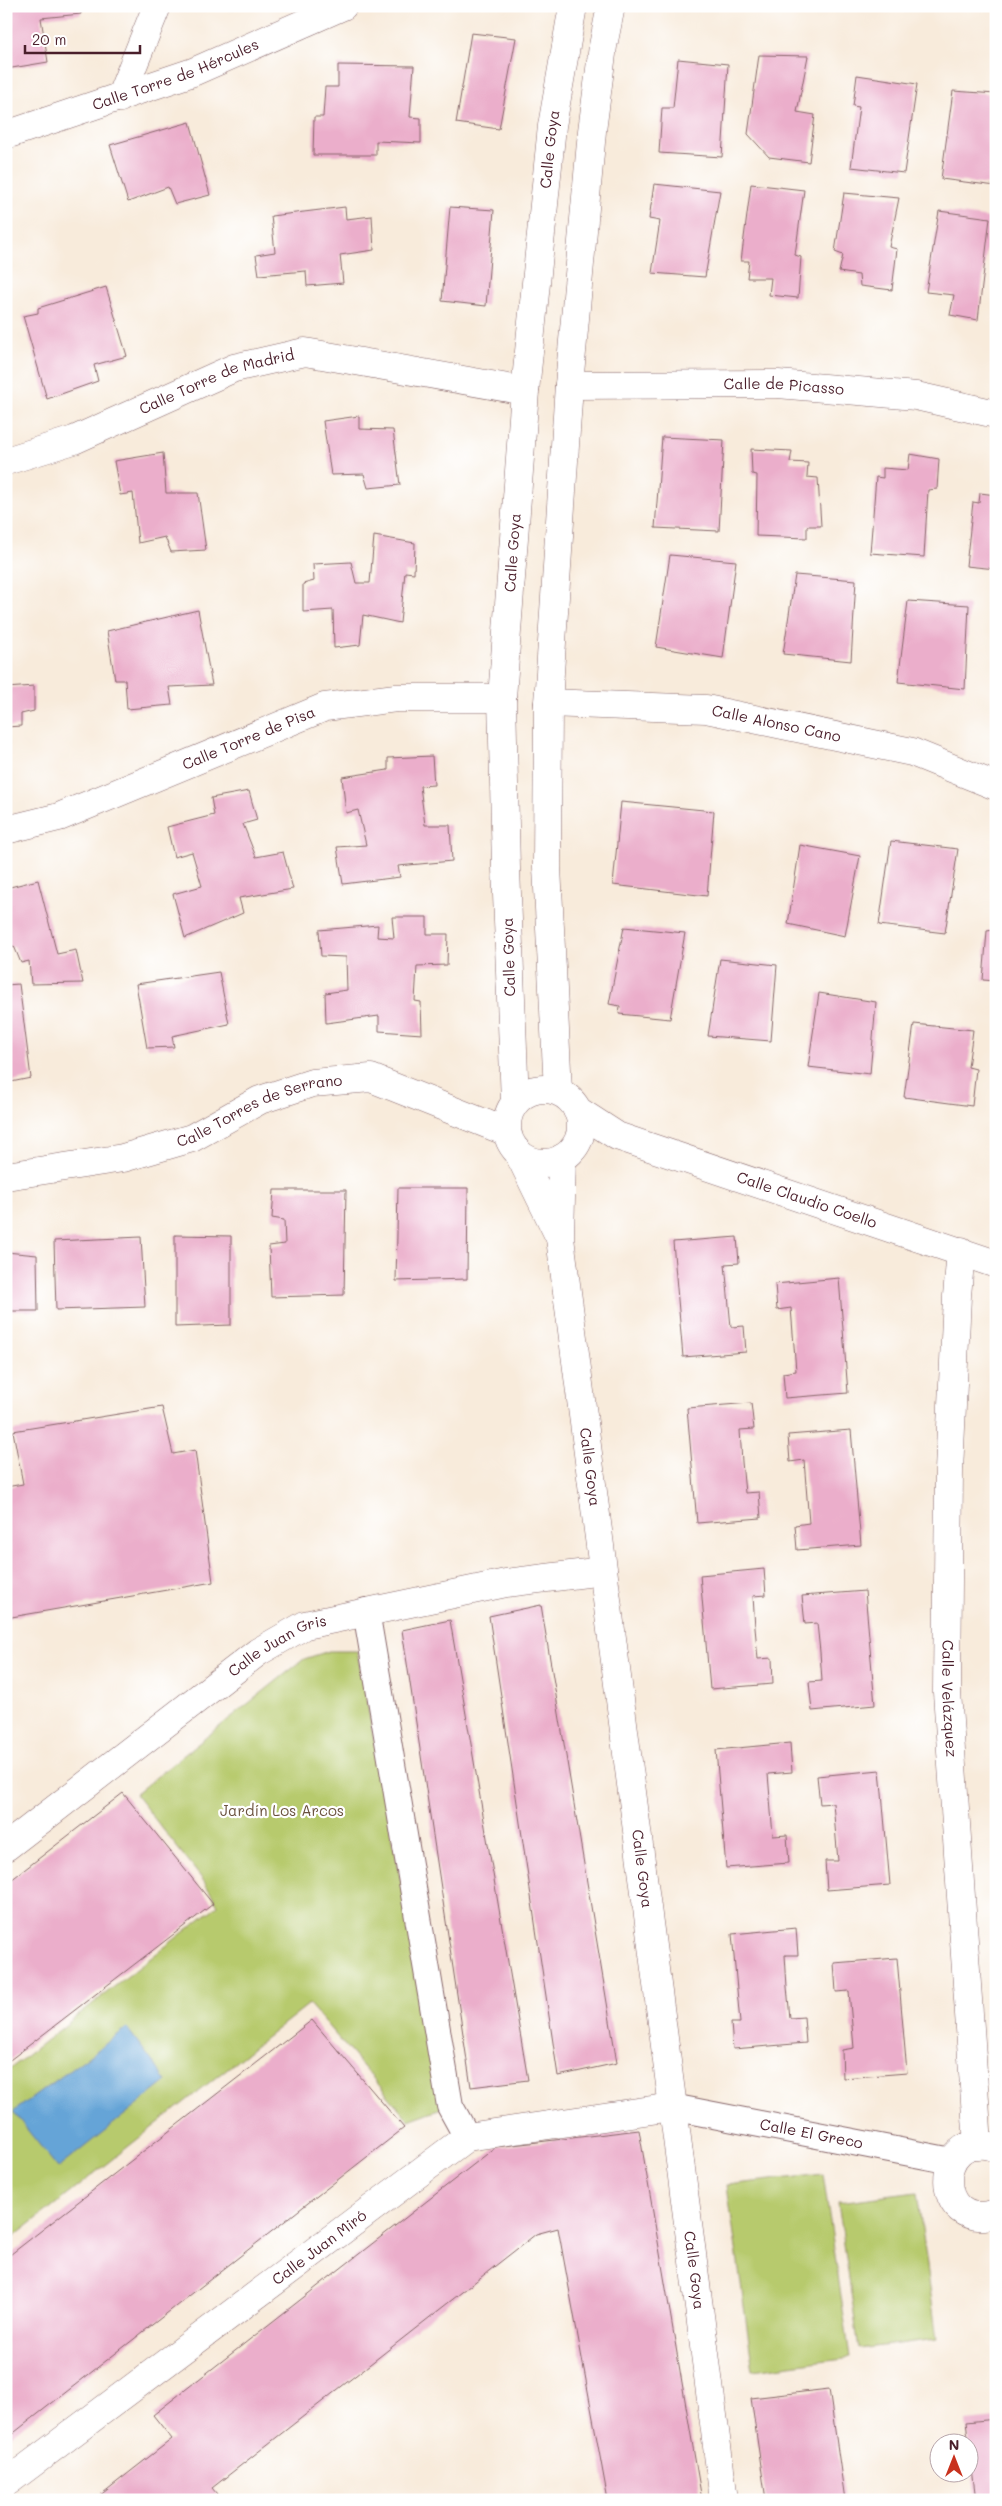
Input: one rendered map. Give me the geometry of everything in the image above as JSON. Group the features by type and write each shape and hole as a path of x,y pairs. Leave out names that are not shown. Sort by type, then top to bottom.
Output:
{"street":[{"path":"120,98 157,6"},
{"name":"Calle Torre de Hércules","path":"6,135 193,72 343,6"},
{"name":"Calle Goya","path":"515,1102 502,698 525,391 552,126 573,6"},
{"path":"558,1091 547,867 548,703 569,386 592,131 603,46 611,6"},
{"name":"Calle Torre de Madrid","path":"6,461 74,440 234,368 305,352 525,391"},
{"name":"Calle de Picasso","path":"569,386 778,384 916,396 996,414"},
{"name":"Calle Torre de Pisa","path":"6,830 59,817 325,707 396,698 502,698"},
{"name":"Calle Alonso Cano","path":"548,703 706,709 912,752 996,786"},
{"name":"Calle Torres de Serrano","path":"6,1176 123,1158 192,1138 260,1100 312,1083 371,1078 512,1142"},
{"path":"567,1155 581,1131 581,1120 572,1102 558,1091 546,1088 524,1094 515,1102 507,1120 512,1142 527,1160 551,1163 617,1136"},
{"name":"Calle Claudio Coello","path":"577,1110 617,1136 996,1264"},
{"name":"Calle Goya","path":"512,1142 560,1238"},
{"name":"Calle Goya","path":"567,1155 560,1238 724,2500"},
{"name":"Calle Velázquez","path":"952,2161 968,2147 987,2146 947,1692 950,1471 957,1296 961,1251"},
{"name":"Calle Juan Gris","path":"6,1846 258,1652 305,1625 506,1583 603,1571"},
{"path":"366,1611 450,2106 467,2136"},
{"name":"Calle Juan Miró","path":"6,2482 467,2136 672,2107"},
{"name":"Calle El Greco","path":"672,2107 952,2161"},
{"path":"952,2161 946,2183 956,2205 965,2212 977,2216 996,2213"}],"green space":[{"name":"Jardín Los Arcos","path":"329,1651 357,1651 444,2107 409,2120 309,2004 6,2243 6,2072 218,1905 203,1880 135,1794 304,1659"},
{"path":"823,2174 850,2357 753,2370 727,2185"},
{"path":"917,2192 937,2339 859,2349 838,2202"}],"water":[{"path":"127,2028 167,2081 58,2168 13,2112"}],"building":[{"path":"6,6 80,6 81,14 41,18 48,62 6,69"},
{"path":"471,33 516,38 499,129 456,123"},
{"path":"759,55 808,56 797,112 815,115 809,162 769,157 748,134"},
{"path":"678,59 728,64 722,157 659,153 662,108 673,108"},
{"path":"338,65 414,66 410,117 421,118 421,143 376,141 376,155 313,155 314,117 323,117 325,87 338,87"},
{"path":"857,75 917,84 904,173 851,167 859,107 853,106"},
{"path":"953,91 996,94 996,186 941,179"},
{"path":"190,122 210,195 175,204 168,187 128,202 110,145"},
{"path":"654,184 720,191 705,277 652,273 660,221 649,219"},
{"path":"751,184 804,190 795,255 801,257 798,298 769,295 771,278 747,278 749,261 741,261"},
{"path":"844,193 899,198 889,247 897,249 892,290 860,286 859,275 839,272 843,255 835,252"},
{"path":"345,207 346,219 372,216 374,250 340,255 343,283 307,286 306,271 259,275 256,255 275,252 271,216"},
{"path":"450,207 494,210 486,306 442,301"},
{"path":"939,211 990,218 978,320 950,315 954,295 926,292"},
{"path":"106,287 127,356 94,365 98,381 47,399 23,316 38,313 38,308"},
{"path":"359,416 359,429 393,430 400,485 368,488 364,474 331,475 323,421"},
{"path":"662,437 724,440 719,531 655,528"},
{"path":"751,449 792,451 790,462 808,463 807,477 818,478 821,526 807,526 807,538 756,536 757,475 752,474"},
{"path":"163,453 166,493 198,493 206,550 171,552 165,537 138,543 133,493 120,495 114,461"},
{"path":"910,454 939,459 937,489 928,490 924,557 870,553 876,477 883,478 883,468 908,470"},
{"path":"980,493 996,495 996,569 966,566 973,502 979,503"},
{"path":"374,536 415,543 414,573 405,572 400,623 363,615 360,645 334,648 333,610 303,612 303,584 314,581 313,564 351,562 356,583 370,583"},
{"path":"670,555 736,561 723,658 656,647"},
{"path":"795,575 856,580 851,661 783,654"},
{"path":"908,601 969,605 965,689 898,682"},
{"path":"198,610 212,685 169,687 172,705 127,709 125,680 115,680 107,631"},
{"path":"34,686 34,711 21,714 21,726 6,727 6,688"},
{"path":"432,756 434,785 420,786 425,825 450,825 452,861 398,866 400,877 343,884 337,847 366,845 358,810 346,813 342,777 388,770 388,758"},
{"path":"249,791 257,820 243,824 256,857 283,852 293,889 239,898 243,913 185,938 173,894 202,886 192,852 174,857 167,827 214,815 211,798"},
{"path":"621,802 714,811 707,896 613,885"},
{"path":"891,841 958,849 945,933 879,925"},
{"path":"800,845 860,856 845,936 788,924"},
{"path":"38,880 57,954 76,950 83,983 31,984 29,961 21,963 14,946 6,948 6,888"},
{"path":"392,917 427,917 427,934 448,934 447,965 417,966 415,1001 421,1002 422,1034 379,1031 379,1016 326,1023 325,993 347,990 346,957 321,956 319,930 378,925 377,937 394,938"},
{"path":"994,919 996,920 996,981 983,980 987,931 993,930"},
{"path":"624,927 685,933 670,1019 619,1014 620,1006 609,1004"},
{"path":"720,959 777,965 771,1041 708,1036"},
{"path":"219,972 229,1024 172,1036 174,1047 147,1048 136,984"},
{"path":"19,984 31,1078 6,1083 6,985"},
{"path":"819,993 876,1002 870,1074 808,1067"},
{"path":"914,1024 973,1030 968,1067 976,1069 972,1106 904,1097"},
{"path":"398,1188 468,1188 467,1279 396,1281"},
{"path":"274,1190 346,1190 344,1295 271,1297 269,1246 285,1244 284,1220 272,1218"},
{"path":"175,1235 231,1236 231,1325 175,1327"},
{"path":"141,1237 145,1307 56,1310 54,1241"},
{"path":"737,1237 739,1263 725,1264 731,1327 744,1326 746,1352 683,1357 673,1242"},
{"path":"6,1252 37,1255 38,1311 6,1311"},
{"path":"839,1278 848,1393 785,1398 783,1373 796,1371 791,1308 777,1310 775,1284"},
{"path":"751,1403 754,1429 740,1430 742,1462 745,1493 759,1492 761,1518 697,1523 687,1408"},
{"path":"162,1407 173,1454 195,1450 213,1582 6,1618 6,1487 23,1484 13,1431"},
{"path":"851,1430 861,1545 797,1550 795,1525 809,1523 804,1460 790,1462 788,1435"},
{"path":"764,1569 766,1595 753,1596 755,1628 758,1659 772,1658 773,1684 710,1689 700,1575"},
{"path":"865,1591 875,1705 812,1711 809,1682 822,1681 820,1652 817,1623 805,1624 802,1596"},
{"path":"541,1605 617,2063 558,2076 489,1616"},
{"path":"450,1620 528,2080 471,2087 402,1630"},
{"path":"790,1743 792,1772 768,1774 773,1836 787,1835 789,1863 726,1868 716,1750"},
{"path":"880,1770 890,1885 827,1890 825,1861 838,1861 833,1803 820,1804 817,1776"},
{"path":"123,1793 213,1904 6,2063 6,1884"},
{"path":"796,1928 798,1955 785,1955 787,1987 790,2018 804,2017 806,2043 733,2049 731,2023 740,2023 732,1934"},
{"path":"897,1958 907,2073 843,2078 842,2050 854,2048 849,1991 836,1992 834,1963"},
{"path":"312,2020 404,2128 6,2439 6,2258"},
{"path":"639,2130 702,2500 608,2500 558,2228 536,2234 212,2488 222,2500 94,2500 172,2439 153,2415 496,2147"},
{"path":"829,2389 845,2500 766,2500 751,2398"},
{"path":"996,2419 996,2500 976,2500 974,2484 980,2484 980,2434 968,2434 966,2422"}]}
